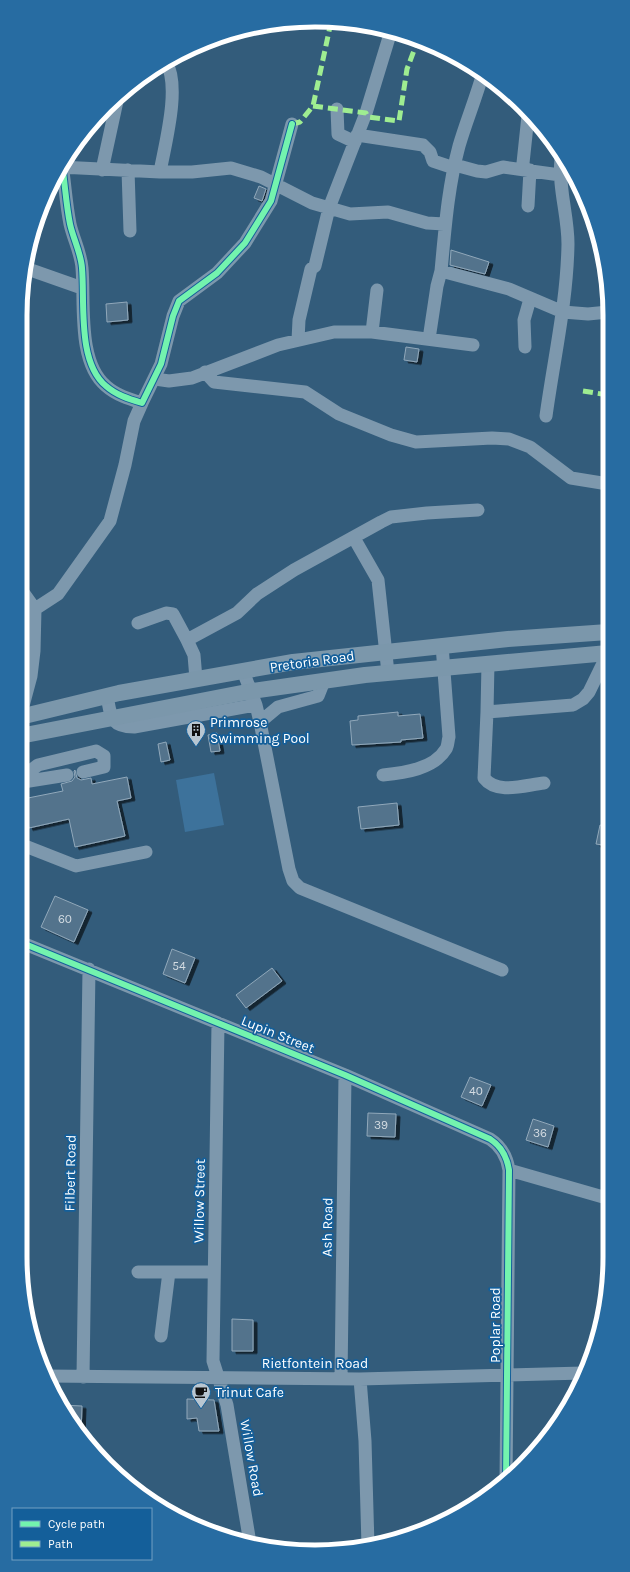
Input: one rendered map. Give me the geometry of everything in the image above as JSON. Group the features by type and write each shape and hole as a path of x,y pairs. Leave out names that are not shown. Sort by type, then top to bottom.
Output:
{"main road":[{"name":"Pretoria Road","path":"27,715 106,696 292,662 442,645 573,633 603,632"},
{"name":"Pretoria Road","path":"27,735 111,718 254,698 324,681 444,667 603,653"}],"street":[{"path":"298,340 298,320 311,269 315,266 329,208 356,139 389,37"},
{"path":"160,172 172,98 172,78 168,68"},
{"path":"430,339 437,286 441,271 444,224 455,165 481,80"},
{"path":"102,170 116,107"},
{"path":"337,109 338,134 356,139 422,145 430,152 433,161 448,166 455,165 486,172 503,167 527,169 560,175"},
{"path":"528,120 523,163 527,169 528,206"},
{"path":"35,609 58,594 110,521 124,472 134,421 162,364 173,316 179,301 217,273 239,250 271,201 292,124"},
{"path":"546,416 563,312 568,237 560,175 561,166"},
{"path":"69,167 102,170 160,172 192,172 231,168 261,177 307,201 350,214 388,212 427,224 444,224"},
{"path":"128,170 130,231"},
{"path":"63,176 68,215 82,267 86,342 91,367 105,386 113,392 142,403"},
{"path":"31,270 82,288"},
{"path":"441,271 509,289 563,312 588,314 603,313"},
{"path":"372,332 377,290"},
{"path":"525,347 524,320 530,299"},
{"path":"155,379 179,380 278,345 334,332 372,332 473,345"},
{"path":"205,372 214,382 305,392 339,414 391,435 416,442 501,438 520,442 530,447 571,478 603,483"},
{"path":"187,640 237,613 257,594 294,570 391,517 478,510"},
{"path":"354,538 378,580 388,673"},
{"path":"27,598 35,609 34,651 31,676 27,691"},
{"path":"138,623 166,613 173,614 194,655 196,679"},
{"path":"383,776 403,773 433,762 446,749 449,737 444,690 442,645"},
{"path":"488,663 484,778 488,784 503,788 544,783"},
{"path":"487,712 573,705 583,699 589,692 603,663"},
{"path":"243,671 254,698 260,722 289,869 295,884 300,888 502,970"},
{"path":"260,722 278,707 318,696 321,692 324,681"},
{"path":"106,696 111,718"},
{"path":"27,777 30,771 38,765 96,751 104,756 104,767 83,772"},
{"path":"27,785 67,775"},
{"path":"27,847 76,866 146,852"},
{"name":"Lupin Street","path":"27,945 345,1075 490,1139 499,1146 505,1156 508,1170"},
{"name":"Filbert Road","path":"83,1377 89,969"},
{"name":"Willow Street","path":"218,1023 213,1361 219,1379"},
{"name":"Ash Road","path":"341,1379 345,1075"},
{"path":"508,1170 603,1197"},
{"name":"Poplar Road","path":"506,1473 508,1170"},
{"path":"138,1272 214,1272"},
{"path":"161,1336 169,1272"},
{"name":"Rietfontein Road","path":"53,1376 219,1379 360,1379 578,1373"},
{"name":"Willow Road","path":"219,1379 227,1405 249,1537"},
{"path":"360,1379 365,1449 368,1540"}],"water":[{"path":"214,773 224,825 185,832 176,780"}],"building":[{"path":"259,186 266,189 262,201 254,198"},
{"path":"451,250 489,262 485,274 450,265"},
{"path":"127,302 128,320 107,322 106,304"},
{"path":"406,347 419,349 417,362 404,360"},
{"path":"398,712 398,716 420,714 423,738 401,740 401,742 352,745 350,721 358,720 358,716"},
{"path":"217,733 220,751 211,752 208,735"},
{"path":"166,742 170,760 161,762 158,744"},
{"path":"75,770 77,778 81,780 91,778 92,784 127,777 131,798 117,801 125,836 75,847 69,819 29,828 27,818 27,798 63,791 61,784 72,781 75,777"},
{"path":"397,803 399,825 361,829 358,807"},
{"path":"600,825 603,826 603,845 596,844"},
{"path":"55,896 88,910 74,942 41,927"},
{"path":"172,949 195,958 185,983 163,974"},
{"path":"272,968 282,981 246,1008 236,995"},
{"path":"470,1077 491,1085 482,1106 461,1097"},
{"path":"368,1113 396,1114 395,1137 367,1136"},
{"path":"533,1119 554,1126 548,1147 526,1140"},
{"path":"232,1319 253,1320 253,1351 232,1351"},
{"name":"Trinut Cafe","path":"187,1399 214,1400 219,1431 199,1431 197,1418 187,1419"},
{"path":"69,1405 82,1406 81,1424"}],"marked path":[{"path":"292,124 300,122 313,106 330,28"},
{"path":"313,106 366,113 368,117 399,121 407,69 416,45"},
{"path":"583,391 603,394"}],"cycle path":[{"path":"63,176 70,224 81,262 84,331 90,362 97,375 106,386 114,392 142,403 161,364 173,316 179,301 217,273 245,243 271,201 292,124"},
{"path":"27,945 345,1075 490,1139 500,1148 505,1156 509,1170 506,1473"}],"place":[{"name":"Primrose Swimming Pool","path":"196,747"},
{"name":"Trinut Cafe","path":"201,1409"}]}
